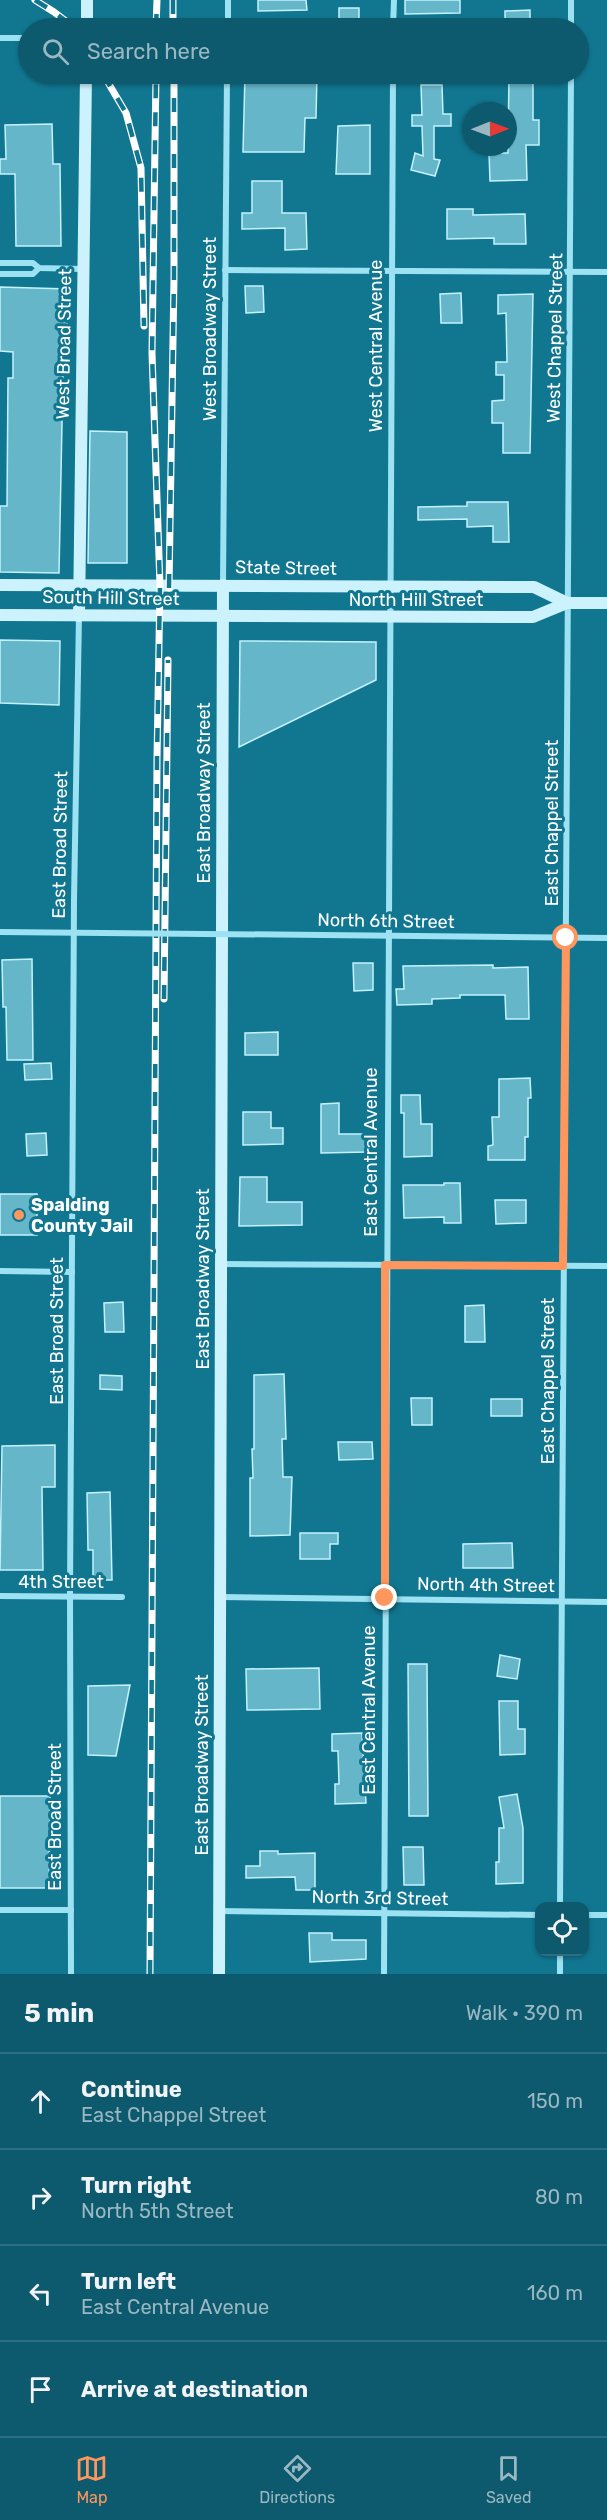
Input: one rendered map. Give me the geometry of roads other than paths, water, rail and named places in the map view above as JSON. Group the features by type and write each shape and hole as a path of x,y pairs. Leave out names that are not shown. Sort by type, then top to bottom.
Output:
{"main road":[{"path":"87,0 87,18"},
{"name":"West Broad Street","path":"79,616 86,84"},
{"name":"State Street","path":"0,585 534,587 567,603"},
{"name":"East Broadway Street","path":"219,1974 223,585"},
{"name":"North Hill Street","path":"223,617 533,617 567,603 607,603"},
{"name":"South Hill Street","path":"0,615 223,617"}],"street":[{"path":"228,0 228,18"},
{"path":"393,0 393,18"},
{"path":"571,0 571,18"},
{"path":"0,38 18,38"},
{"name":"West Broadway Street","path":"223,585 227,84"},
{"name":"West Central Avenue","path":"389,618 393,84"},
{"name":"West Chappel Street","path":"567,603 571,84"},
{"path":"0,263 33,263 39,268 83,269"},
{"path":"0,274 33,274 39,268"},
{"path":"225,270 607,272"},
{"name":"East Chappel Street","path":"560,1902 567,603"},
{"name":"East Broad Street","path":"71,1974 70,1596 74,900 79,616"},
{"name":"East Central Avenue","path":"384,1974 389,618"},
{"name":"North 6th Street","path":"0,932 607,938"},
{"path":"220,1264 607,1266"},
{"path":"0,1271 72,1272"},
{"name":"4th Street","path":"0,1596 122,1597"},
{"name":"North 4th Street","path":"220,1597 607,1602"},
{"path":"0,1910 70,1911"},
{"name":"North 3rd Street","path":"219,1911 535,1915"},
{"path":"589,1915 607,1915"},
{"path":"560,1956 560,1974"}],"railway":[{"path":"35,0 62,18"},
{"path":"156,18 157,0"},
{"path":"173,0 173,18"},
{"path":"109,84 126,113 141,168 144,326"},
{"path":"150,1974 160,586 152,353 156,84"},
{"path":"169,588 174,277 174,84"},
{"path":"164,999 168,660"}],"place":[{"name":"Spalding County Jail","path":"19,1215"}]}
